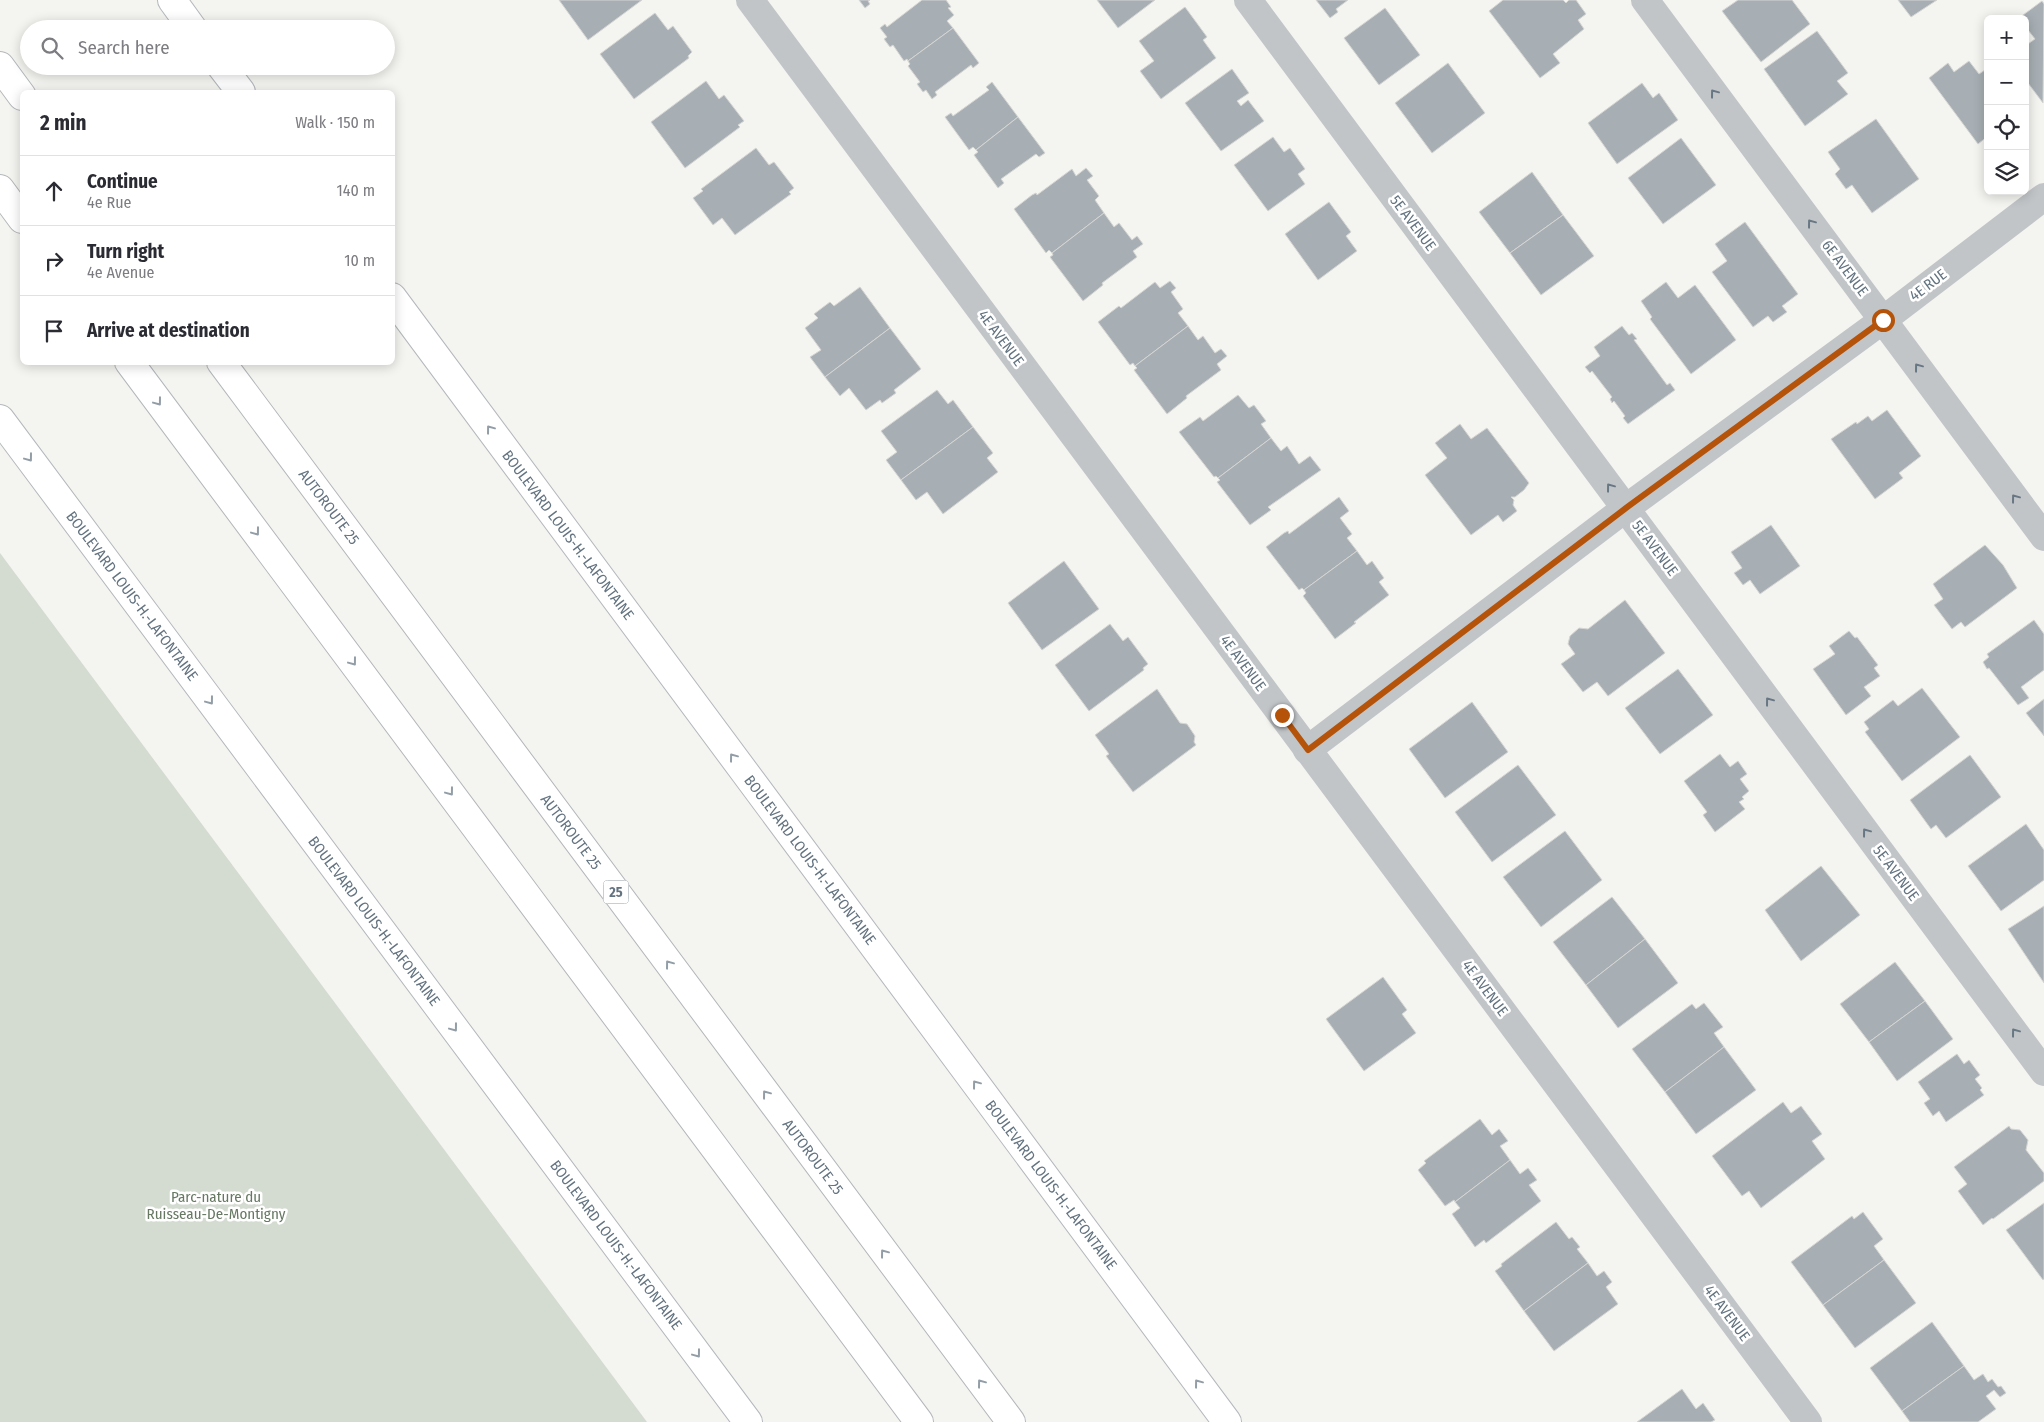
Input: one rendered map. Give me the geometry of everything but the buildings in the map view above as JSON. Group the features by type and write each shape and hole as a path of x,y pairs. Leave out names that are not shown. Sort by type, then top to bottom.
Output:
{"main road":[{"path":"172,0 186,20"},
{"path":"0,66 20,93"},
{"path":"228,75 239,90"},
{"path":"0,189 20,216"},
{"name":"BOULEVARD LOUIS-H.-LAFONTAINE","path":"395,301 1227,1422"},
{"path":"131,365 919,1422"},
{"name":"AUTOROUTE 25","path":"223,365 1010,1422"},
{"name":"BOULEVARD LOUIS-H.-LAFONTAINE","path":"0,419 748,1422"}],"street":[{"name":"4E AVENUE","path":"750,0 1808,1422"},
{"name":"5E AVENUE","path":"1248,0 2044,1072"},
{"name":"6E AVENUE","path":"1645,0 2044,537"},
{"name":"4E RUE","path":"1308,750 1626,508 1883,320 2044,197"}],"green space":[{"name":"Parc-nature du Ruisseau-De-Montigny","path":"0,553 647,1422 0,1422"}],"route":[{"path":"1282,715 1308,750 1626,508 1883,320"}]}
